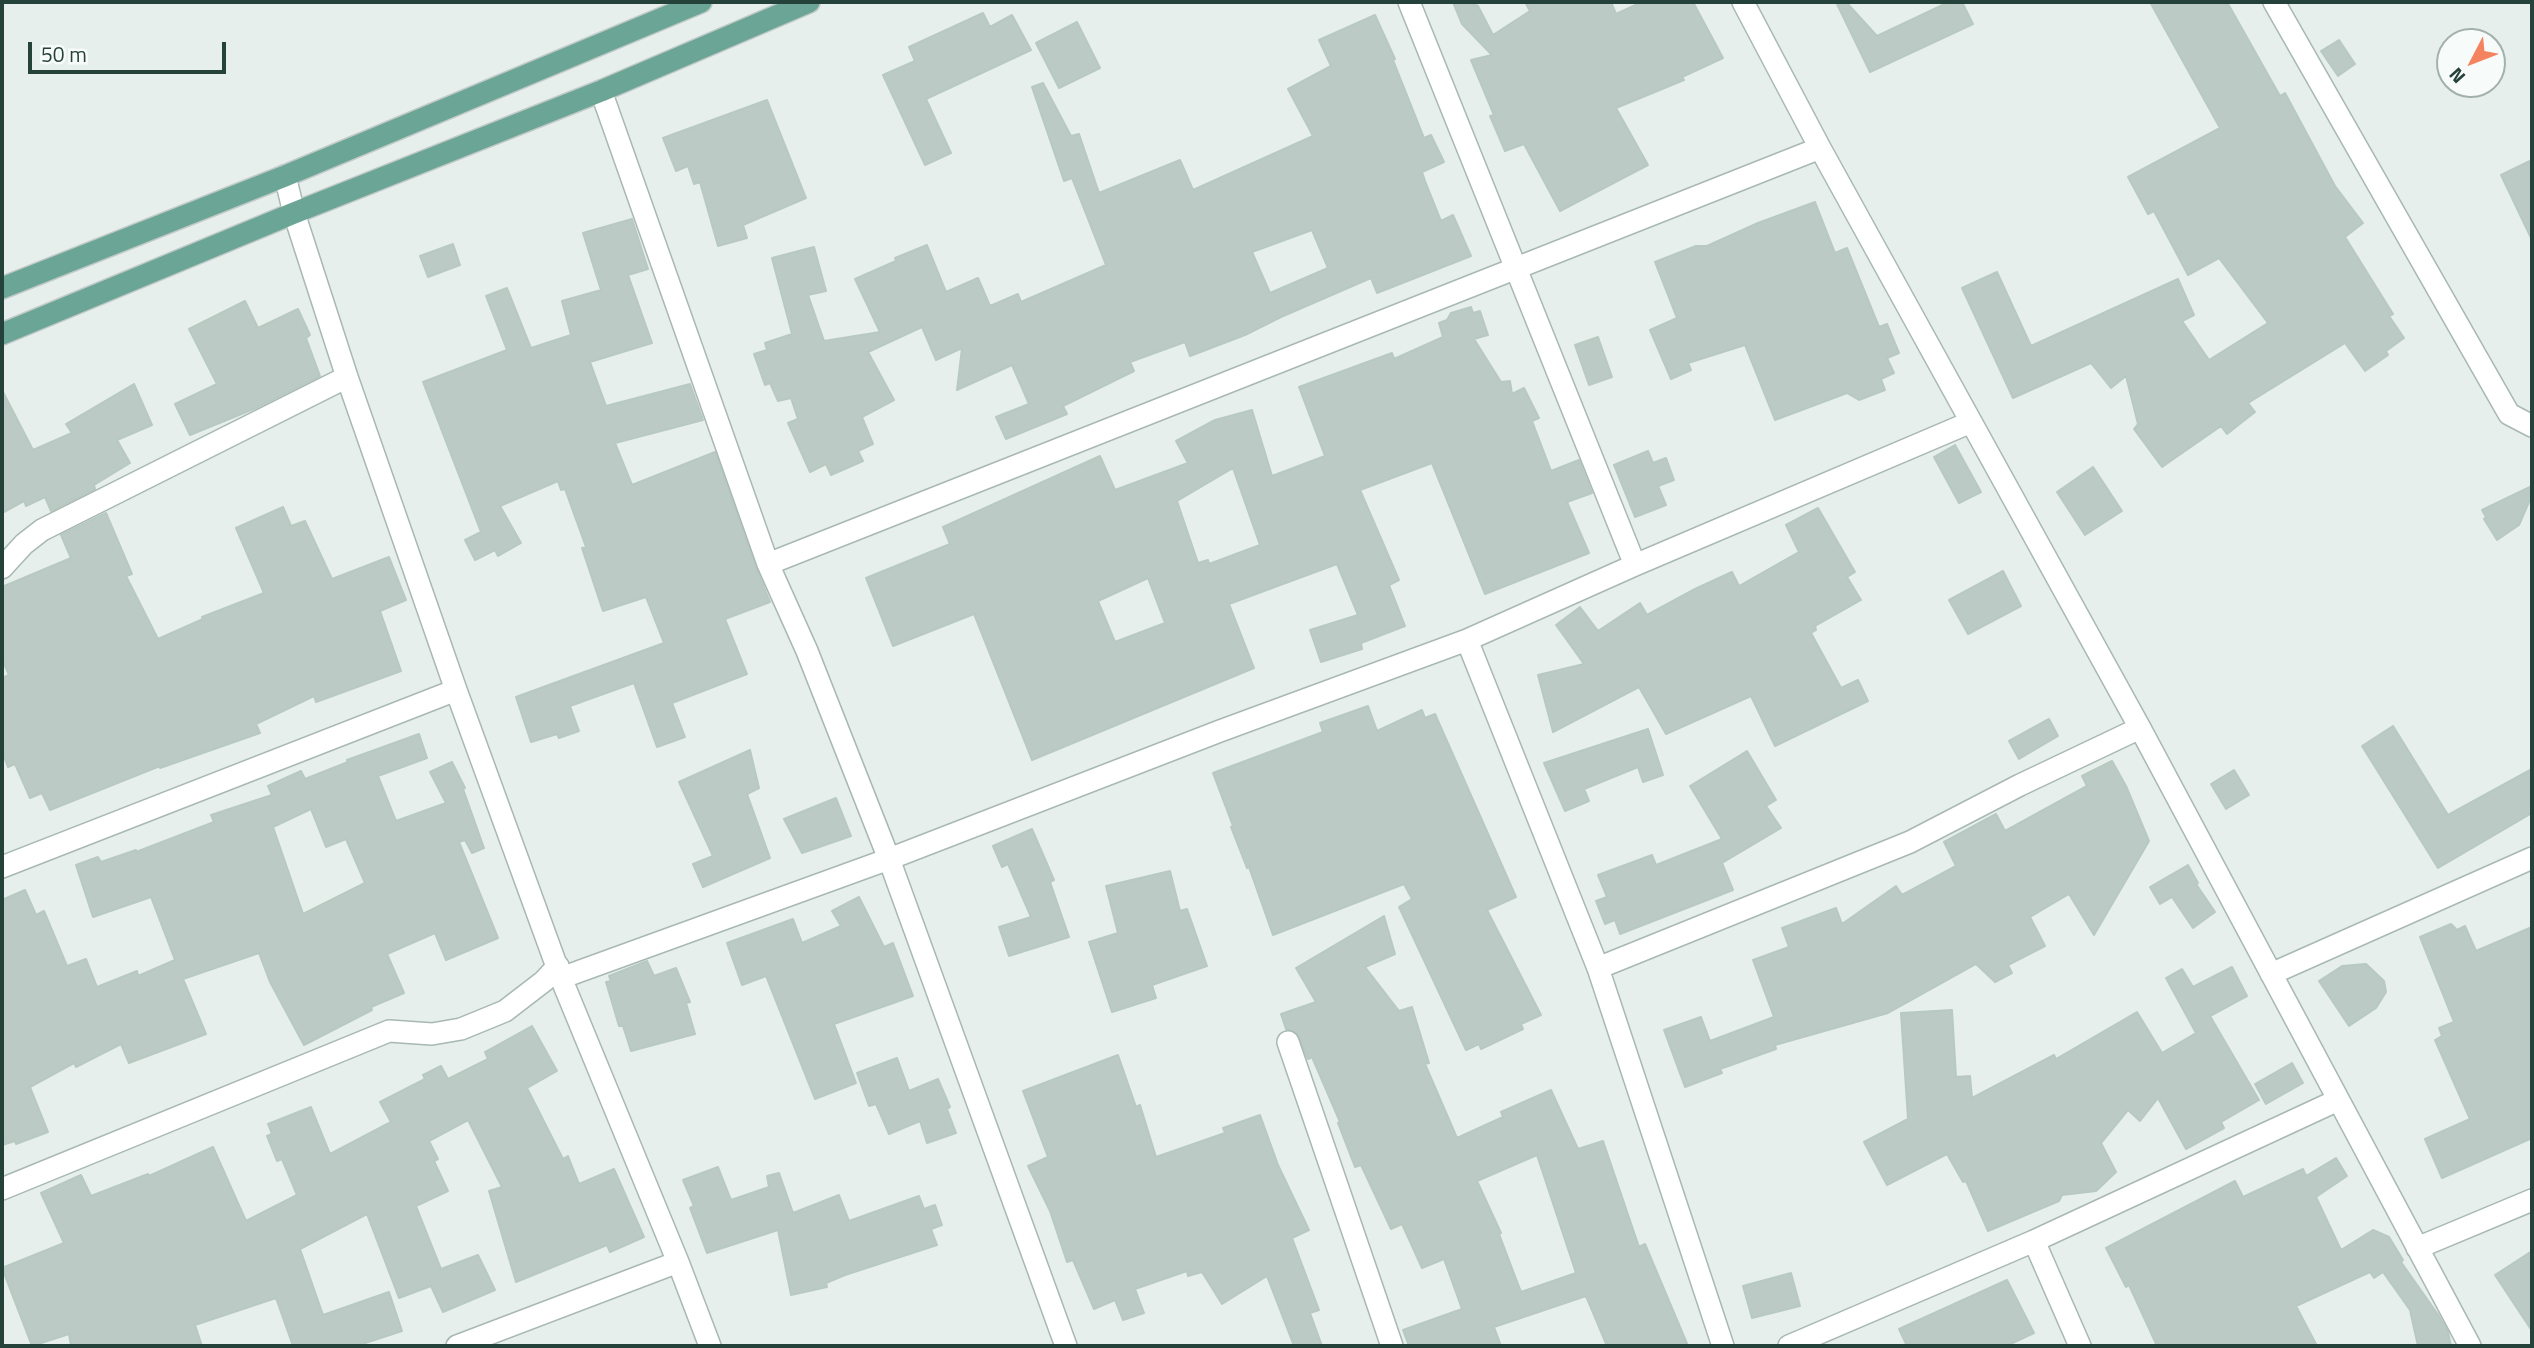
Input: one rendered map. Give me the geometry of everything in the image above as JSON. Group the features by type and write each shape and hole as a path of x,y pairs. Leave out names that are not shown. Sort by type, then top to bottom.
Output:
{"main road":[{"path":"2,288 285,176 701,2"},
{"path":"2,334 294,213 601,91 809,2"}],"street":[{"path":"1409,2 1635,565"},
{"path":"1742,2 2140,728 2470,1346"},
{"path":"2274,2 2509,414 2532,426"},
{"path":"601,91 768,564 807,651 889,859 1066,1346"},
{"path":"768,564 1820,148"},
{"path":"285,176 294,213 347,377 456,690 560,972 710,1346"},
{"path":"2,568 24,544 42,530 347,377"},
{"path":"2,1189 389,1031 432,1034 461,1029 505,1011 560,972 889,859 1220,731 1467,640 1635,565 1972,422"},
{"path":"1467,640 1598,968 1723,1346"},
{"path":"2,867 456,690"},
{"path":"1598,968 1910,842 2020,785 2140,728"},
{"path":"2271,974 2532,858"},
{"path":"1288,1042 1392,1346"},
{"path":"1789,1346 2034,1241 2338,1100"},
{"path":"2417,1248 2532,1200"},
{"path":"2034,1241 2080,1346"},
{"path":"457,1346 678,1262"}],"building":[{"path":"1453,2 1469,2 1478,6 1493,35 1530,11 1525,2 1611,2 1616,14 1642,2 1693,2 1723,58 1682,77 1684,80 1616,108 1648,165 1560,211 1524,144 1505,151 1490,116 1494,115 1471,60 1492,55 1462,24"},
{"path":"1836,2 1846,2 1877,36 1949,2 1962,2 1973,24 1870,72"},
{"path":"2150,2 2227,2 2280,96 2285,93 2335,186 2363,223 2345,237 2393,314 2389,316 2404,338 2386,351 2388,355 2365,371 2345,343 2248,403 2255,412 2227,434 2221,426 2162,467 2134,429 2138,424 2126,376 2111,388 2091,363 2013,398 1962,288 1997,272 2031,346 2178,279 2194,315 2182,321 2209,360 2268,323 2219,258 2188,275 2154,211 2148,214 2128,177 2220,128"},
{"path":"983,13 990,27 1012,15 1031,50 926,99 951,153 925,165 883,75 915,61 909,47"},
{"path":"1375,15 1395,59 1393,60 1424,138 1431,135 1444,162 1422,172 1425,181 1441,221 1453,215 1471,256 1377,293 1371,278 1245,335 1190,356 1185,342 1130,362 1134,371 1063,406 1067,414 1006,439 996,417 1029,404 1012,365 957,390 962,348 936,360 922,327 868,352 894,400 862,417 873,444 858,451 863,461 831,475 826,464 810,472 788,423 798,419 791,398 778,401 770,383 765,385 754,354 767,350 765,343 792,334 772,258 814,247 826,291 808,295 824,341 880,332 855,279 927,245 946,292 978,278 990,306 1018,294 1021,302 1106,265 1072,178 1064,181 1032,87 1043,83 1071,136 1079,134 1099,193 1180,160 1193,190 1313,136 1288,89 1331,66 1319,40","holes":["1312,230 1328,268 1270,293 1252,252"]},
{"path":"1077,22 1100,68 1059,88 1036,43"},
{"path":"2339,40 2355,64 2338,76 2321,51"},
{"path":"767,100 806,198 743,225 747,238 718,246 700,182 694,184 688,166 676,171 663,138"},
{"path":"2532,160 2532,240 2501,175"},
{"path":"1815,202 1835,253 1847,248 1879,327 1887,324 1899,353 1887,358 1894,373 1881,379 1885,390 1859,400 1847,393 1775,420 1745,345 1688,363 1691,370 1671,379 1650,330 1677,318 1655,262 1696,246 1707,246"},
{"path":"632,219 648,269 628,275 652,343 590,362 606,406 690,384 703,420 615,443 632,485 715,452 770,602 725,619 747,674 672,703 685,737 657,747 634,683 570,706 579,731 559,738 557,734 531,742 516,697 664,643 646,597 603,611 582,548 586,547 565,489 561,490 558,481 500,506 521,543 498,556 495,550 475,560 465,540 481,532 423,382 507,350 486,296 507,288 531,348 571,335 562,301 601,290 583,233"},
{"path":"453,244 460,265 428,277 420,256"},
{"path":"245,301 258,328 298,309 310,335 306,338 320,376 256,408 190,435 175,404 217,384 189,329"},
{"path":"1471,307 1473,313 1480,311 1488,335 1474,339 1501,382 1510,381 1512,394 1524,388 1539,418 1532,421 1551,471 1579,460 1592,493 1567,502 1589,553 1485,594 1432,463 1360,490 1399,580 1389,585 1405,626 1361,643 1362,649 1321,662 1310,630 1358,615 1337,564 1229,604 1254,668 1032,760 974,614 893,646 866,578 950,544 943,527 1100,456 1115,490 1188,463 1176,441 1215,420 1252,410 1272,476 1325,456 1299,387 1392,353 1394,359 1443,337 1439,323 1447,320 1451,313","holes":["1233,468 1260,545 1209,564 1208,560 1198,563 1177,501","1148,578 1165,623 1115,642 1098,601"]},
{"path":"1598,337 1612,377 1589,385 1575,345"},
{"path":"134,384 152,425 117,440 130,463 94,485 95,489 51,511 45,497 26,506 24,501 2,513 2,390 33,450 72,433 66,424"},
{"path":"1955,445 1981,492 1959,503 1934,457"},
{"path":"1648,451 1653,463 1666,458 1674,480 1658,486 1666,505 1635,517 1614,465"},
{"path":"2093,467 2122,511 2085,535 2057,492"},
{"path":"2532,486 2532,495 2519,525 2497,540 2484,519 2486,517 2482,510"},
{"path":"283,507 291,526 305,521 332,579 389,557 406,600 380,611 401,671 316,702 314,696 256,724 260,733 160,766 50,810 42,793 30,798 15,764 8,767 2,752 2,678 9,675 2,659 2,587 71,558 61,535 106,513 132,574 126,576 158,639 203,619 202,617 264,593 236,528"},
{"path":"1818,508 1855,572 1847,577 1861,600 1815,626 1816,630 1811,633 1841,688 1858,680 1868,701 1775,746 1751,696 1666,734 1639,687 1553,732 1538,675 1584,664 1556,625 1580,607 1598,631 1640,603 1647,615 1732,572 1739,586 1799,552 1786,525"},
{"path":"2003,571 2021,606 1968,634 1949,600"},
{"path":"1368,706 1377,731 1422,710 1425,718 1435,714 1516,897 1487,910 1541,1015 1521,1024 1523,1029 1481,1049 1479,1044 1466,1050 1399,907 1412,899 1404,884 1273,935 1213,773 1323,732 1320,723"},
{"path":"2049,719 2058,736 2019,759 2009,741"},
{"path":"2393,726 2448,815 2532,769 2532,813 2438,868 2362,746"},
{"path":"1648,729 1663,775 1643,782 1638,767 1584,789 1589,801 1565,811 1544,763"},
{"path":"419,734 427,758 378,776 396,821 446,803 430,772 452,762 465,788 463,789 484,848 472,853 465,840 459,842 498,938 446,960 435,933 387,954 404,993 371,1007 372,1010 304,1045 270,982 259,953 183,979 206,1034 129,1063 121,1044 76,1067 74,1063 30,1087 48,1132 16,1144 15,1141 2,1145 2,900 25,890 36,915 44,911 67,966 86,959 97,987 137,971 138,976 175,960 151,897 93,917 76,865 98,857 101,862 136,852 214,822 211,815 272,795 268,786 301,771 305,779 348,762 347,760","holes":["311,809 326,847 346,839 365,883 303,914 273,827"]},
{"path":"750,750 759,788 747,794 770,858 703,887 693,864 713,856 679,782"},
{"path":"1747,751 1776,800 1766,806 1781,828 1722,863 1733,890 1620,934 1615,920 1605,924 1596,901 1607,897 1598,875 1652,855 1656,865 1722,839 1690,786"},
{"path":"2112,761 2126,786 2149,841 2094,935 2069,894 2030,917 2045,946 2008,965 2012,973 1995,982 1976,964 1888,1013 1775,1045 1776,1049 1720,1069 1722,1073 1685,1087 1664,1030 1701,1017 1710,1041 1774,1017 1753,960 1789,947 1782,928 1836,908 1842,924 1896,886 1902,895 1956,866 1944,842 1996,814 2005,831 2087,786 2082,776"},
{"path":"2234,770 2249,795 2226,809 2211,784"},
{"path":"836,798 851,836 802,853 784,819"},
{"path":"1032,829 1054,880 1050,882 1069,937 1009,956 999,927 1031,917 1008,864 1002,867 993,846"},
{"path":"2188,865 2198,883 2196,884 2215,912 2193,928 2172,897 2160,904 2150,887"},
{"path":"1170,871 1180,911 1187,909 1207,966 1152,985 1156,998 1112,1012 1089,942 1118,933 1106,886"},
{"path":"859,897 884,947 893,943 913,996 834,1024 856,1083 815,1099 766,976 742,985 727,943 793,919 802,943 841,926 832,911"},
{"path":"1384,916 1395,954 1365,967 1399,1011 1412,1007 1429,1063 1425,1064 1457,1138 1503,1117 1501,1112 1551,1090 1578,1149 1603,1141 1639,1247 1645,1244 1688,1346 1607,1346 1586,1296 1494,1327 1501,1346 1409,1346 1403,1330 1462,1309 1444,1259 1422,1268 1402,1224 1391,1229 1361,1165 1355,1167 1338,1123 1340,1122 1312,1057 1308,1059 1297,1033 1286,1029 1281,1014 1316,1002 1296,968","holes":["1537,1155 1576,1273 1521,1292 1499,1234 1501,1233 1477,1181"]},
{"path":"2451,924 2457,930 2465,926 2476,951 2532,927 2532,1138 2442,1178 2425,1139 2470,1119 2435,1040 2442,1036 2439,1028 2454,1022 2420,937"},
{"path":"647,961 654,976 676,968 690,1002 686,1003 695,1034 631,1051 623,1026 619,1026 606,982 611,981 609,976"},
{"path":"2366,964 2384,981 2386,992 2376,1008 2349,1026 2319,981 2342,966"},
{"path":"2232,967 2247,996 2210,1016 2259,1100 2221,1122 2224,1128 2186,1149 2158,1098 2140,1121 2128,1110 2101,1143 2116,1172 2096,1191 2062,1195 2059,1201 1988,1231 1966,1181 1963,1182 1947,1154 1887,1185 1864,1142 1908,1119 1901,1013 1952,1010 1956,1077 1970,1076 1972,1098 2054,1055 2056,1059 2137,1012 2162,1053 2196,1033 2166,978 2182,969 2193,987"},
{"path":"532,1026 557,1071 527,1088 563,1159 568,1156 579,1184 614,1169 644,1237 610,1252 607,1245 516,1282 489,1191 502,1187 468,1120 429,1141 438,1159 434,1161 448,1191 416,1206 441,1269 478,1255 495,1290 443,1312 431,1286 399,1298 367,1214 300,1249 323,1315 389,1292 402,1331 356,1346 293,1346 276,1298 195,1325 202,1346 71,1346 69,1334 32,1346 2,1268 64,1243 41,1193 81,1175 91,1196 148,1174 149,1176 213,1147 246,1221 297,1195 282,1159 277,1161 267,1136 272,1134 268,1124 311,1107 330,1154 391,1122 380,1102 425,1079 423,1075 441,1066 448,1079 488,1059 485,1052"},
{"path":"1118,1055 1136,1107 1140,1105 1156,1157 1225,1133 1223,1128 1260,1115 1278,1165 1309,1230 1292,1238 1319,1310 1310,1313 1322,1346 1294,1346 1267,1276 1222,1304 1202,1272 1188,1276 1187,1271 1135,1289 1144,1313 1123,1320 1115,1300 1094,1309 1073,1260 1067,1262 1050,1211 1028,1166 1048,1157 1023,1091"},
{"path":"897,1058 909,1091 938,1079 950,1107 947,1109 956,1133 927,1143 920,1121 889,1134 876,1104 869,1106 857,1073"},
{"path":"2292,1063 2303,1083 2266,1104 2255,1084"},
{"path":"2336,1158 2347,1176 2316,1197 2341,1250 2373,1230 2389,1237 2403,1260 2401,1262 2439,1316 2448,1332 2451,1346 2418,1346 2410,1310 2383,1272 2374,1278 2370,1272 2296,1306 2317,1346 2157,1346 2129,1285 2126,1287 2106,1248 2235,1181 2243,1197 2303,1169 2306,1176"},
{"path":"718,1167 731,1200 769,1187 767,1176 779,1173 793,1213 839,1195 849,1221 919,1196 924,1209 935,1205 942,1225 931,1229 937,1245 845,1275 826,1283 827,1287 791,1295 778,1230 707,1253 690,1208 694,1206 683,1180"},
{"path":"2532,1251 2532,1331 2495,1275"},
{"path":"1791,1273 1800,1306 1752,1318 1743,1286"},
{"path":"2007,1280 2034,1333 2006,1346 1907,1346 1899,1329"}]}
